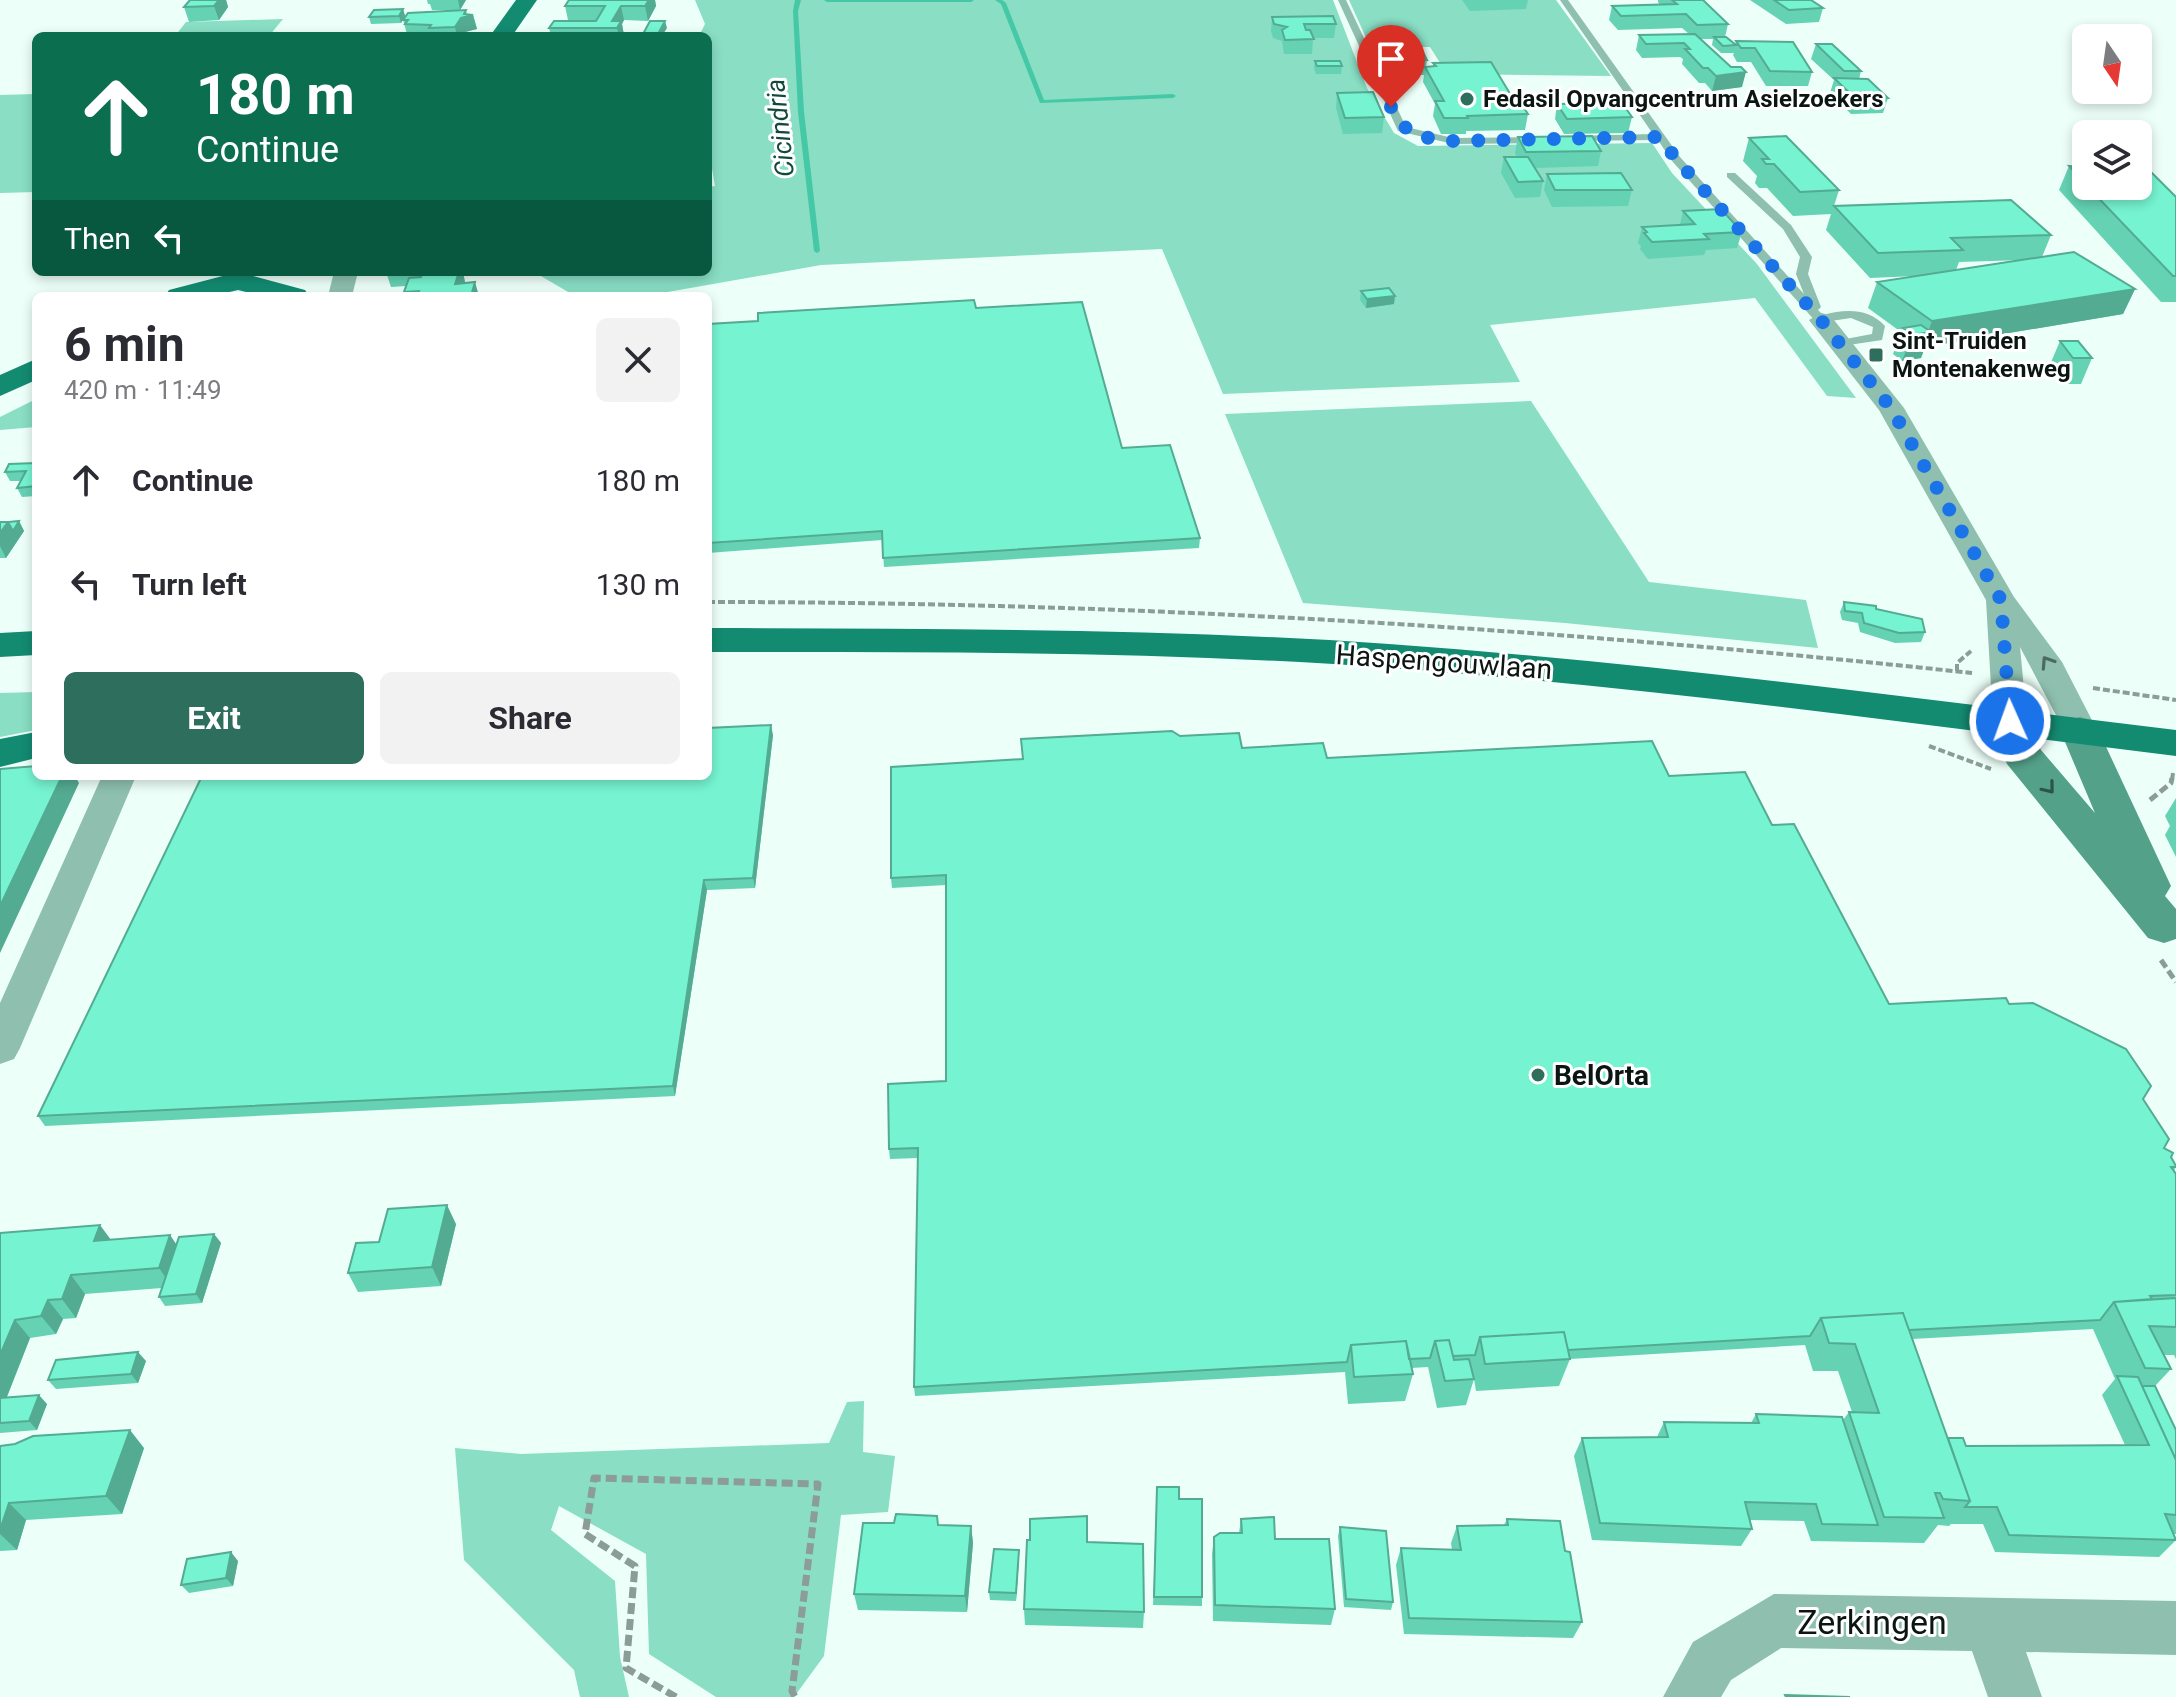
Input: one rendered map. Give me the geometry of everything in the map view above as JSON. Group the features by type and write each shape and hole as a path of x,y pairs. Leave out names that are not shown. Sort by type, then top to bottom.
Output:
{"main road":[{"path":"504,32 527,0"},
{"path":"174,292 224,283 275,292"},
{"path":"0,387 32,370"},
{"path":"0,405 32,390"},
{"name":"Haspengouwlaan","path":"712,640 1014,641 1387,656 1712,686 2176,743"},
{"path":"0,645 32,643"},
{"path":"0,664 32,662"},
{"path":"0,753 32,746"}],"street":[{"path":"1821,320 1891,408 2001,600 2062,684 2170,936"},
{"path":"2001,600 2010,721 2022,754 2170,936"},
{"path":"0,1048 117,780"},
{"name":"Zerkingen","path":"1690,1697 1712,1661 1774,1621 1989,1622 2176,1628"},
{"path":"1989,1622 2015,1697"}],"lane":[{"path":"1342,0 1402,129 1420,137 1454,141 1547,140"},
{"path":"1564,0 1676,159 1821,320"},
{"path":"1563,140 1660,137"},
{"path":"1731,175 1787,227 1806,257 1802,274 1821,320"},
{"path":"1821,320 1845,313 1861,315 1879,326 1878,337 1839,344"}],"path":[{"path":"676,1697 626,1668 635,1566 585,1534 594,1478 818,1484 792,1691 795,1697"}],"green space":[{"path":"695,0 1333,0 1367,88 1394,133 1418,146 1652,143 1672,173 1757,264 1856,398 1827,396 1755,298 1490,325 1520,382 1223,394 1162,249 821,265 668,292 568,292 541,276 712,276 712,186 715,186 712,168 712,32 701,32 705,24"},
{"path":"1349,0 1556,0 1611,76 1447,74 1430,47 1386,47 1390,59 1376,60"},
{"path":"283,19 272,32 178,32 186,22"},
{"path":"32,94 32,192 0,193 0,95"},
{"path":"32,401 32,427 0,430 0,417"},
{"path":"1531,401 1649,582 1806,600 1818,648 1565,623 1303,603 1225,414"},
{"path":"32,692 32,731 0,737 0,693"},
{"path":"864,1401 863,1452 895,1456 888,1512 841,1515 824,1656 794,1697 716,1697 649,1654 646,1554 559,1506 551,1530 615,1581 620,1657 629,1697 580,1697 574,1670 464,1560 455,1448 521,1454 829,1443 847,1402"}],"building":[{"path":"190,0 219,0 214,6 184,7"},
{"path":"569,0 649,0 645,6 621,6 612,21 621,21 617,28 549,28 554,21 596,21 605,6 565,6"},
{"path":"1672,0 1703,0 1728,24 1697,25 1686,14 1621,16 1612,6 1677,4"},
{"path":"1774,0 1811,0 1823,8 1789,10"},
{"path":"403,9 399,16 369,17 374,10"},
{"path":"466,10 464,14 473,15 461,18 455,27 429,28 431,25 405,24 408,20 403,20 408,13"},
{"path":"1333,16 1336,24 1304,24 1314,39 1285,40 1282,30 1287,27 1274,24 1272,17"},
{"path":"650,21 665,21 659,32 644,32"},
{"path":"1695,34 1731,67 1741,67 1746,72 1716,76 1708,68 1703,68 1685,49 1690,49 1684,43 1646,44 1639,35"},
{"path":"1714,37 1726,37 1736,45 1723,46"},
{"path":"1416,38 1427,60 1392,60 1382,39"},
{"path":"1736,41 1793,42 1812,72 1770,71 1755,48 1741,48"},
{"path":"1816,44 1832,44 1861,71 1844,71"},
{"path":"1315,61 1340,61 1342,66 1317,66"},
{"name":"Fedasil Opvangcentrum Asielzoekers","path":"1491,62 1515,102 1520,102 1528,114 1444,118 1435,101 1444,101 1425,67 1436,66 1433,63"},
{"path":"1834,78 1868,79 1888,98 1856,99"},
{"path":"1373,92 1384,117 1345,118 1337,93"},
{"path":"1622,103 1632,117 1567,119 1557,104"},
{"path":"1592,136 1601,151 1526,152 1518,137"},
{"path":"1786,136 1839,190 1800,192 1774,164 1766,164 1762,159 1769,159 1749,138"},
{"path":"1504,157 1528,157 1543,181 1518,182"},
{"path":"1621,173 1632,190 1555,190 1547,174"},
{"path":"2152,173 2176,197 2176,276 2100,200 2152,200"},
{"path":"2011,200 2051,235 1951,238 1963,250 1878,253 1834,206"},
{"path":"1721,209 1742,232 1704,234 1709,239 1652,242 1642,227 1695,224 1683,211"},
{"path":"2074,252 2135,289 1932,321 1877,282"},
{"path":"458,276 455,284 475,282 472,292 404,292 409,278"},
{"path":"1389,288 1395,296 1367,299 1361,291"},
{"path":"974,300 976,308 1082,302 1122,448 1170,445 1200,538 883,558 882,531 712,543 712,324 758,321 758,313"},
{"path":"1921,325 1931,332 1912,335 1903,328"},
{"path":"2060,341 2078,341 2092,358 2073,358"},
{"path":"32,463 32,486 17,488 26,471 5,472 9,464"},
{"path":"19,521 13,531 8,522"},
{"path":"0,522 8,522 0,533"},
{"path":"1844,602 1876,606 1876,609 1922,619 1925,632 1899,633 1864,623 1862,613 1845,611"},
{"path":"771,725 753,878 704,880 673,1086 38,1116 200,780 712,780 712,728"},
{"name":"BelOrta","path":"1172,731 1180,736 1239,733 1242,748 1323,743 1327,758 1652,741 1669,776 1745,772 1772,825 1794,824 1889,1004 2006,998 2009,1004 2033,1003 2126,1049 2151,1086 2143,1099 2169,1139 2164,1148 2173,1153 2171,1157 2176,1166 2171,1167 2176,1174 2176,1295 2114,1302 2100,1320 1909,1330 1903,1313 1821,1318 1810,1336 1568,1350 1564,1332 1480,1337 1475,1355 1453,1356 1449,1340 1435,1341 1430,1358 1409,1359 1406,1341 1351,1345 1347,1362 914,1387 918,1148 889,1149 888,1084 946,1081 946,875 891,878 891,767 1023,759 1021,739"},
{"path":"32,766 32,780 60,780 0,906 0,769"},
{"path":"447,1205 432,1267 348,1273 356,1243 379,1242 388,1209"},
{"path":"100,1225 94,1241 170,1235 159,1268 71,1275 62,1299 48,1300 41,1316 15,1320 0,1355 0,1233"},
{"path":"214,1234 196,1294 159,1297 179,1237"},
{"path":"2176,1298 2176,1327 2149,1326 2171,1369 2145,1368 2114,1302"},
{"path":"1903,1313 1970,1501 1943,1499 1940,1493 1935,1493 1944,1518 1884,1517 1849,1412 1879,1413 1855,1344 1829,1343 1821,1318"},
{"path":"1564,1332 1570,1359 1485,1364 1480,1337"},
{"path":"1449,1340 1454,1360 1469,1359 1474,1379 1445,1381 1435,1341"},
{"path":"1406,1341 1413,1374 1354,1377 1351,1345"},
{"path":"138,1352 131,1374 48,1380 56,1360"},
{"path":"2117,1376 2138,1377 2176,1460 2176,1515 2165,1514 2176,1540 2009,1535 1997,1507 1965,1507 1970,1501 1948,1438 1963,1438 1966,1446 2149,1445"},
{"path":"2142,1386 2155,1386 2176,1430 2176,1460"},
{"path":"39,1395 29,1421 0,1423 0,1398"},
{"path":"1756,1414 1842,1417 1878,1525 1822,1524 1816,1504 1745,1502 1752,1529 1600,1523 1582,1438 1668,1437 1664,1422 1759,1423"},
{"path":"130,1430 106,1496 9,1503 0,1530 0,1446 15,1444 33,1436"},
{"path":"1157,1487 1179,1487 1179,1499 1202,1499 1202,1597 1154,1597"},
{"path":"896,1514 937,1516 938,1525 971,1526 965,1596 854,1594 863,1523 894,1523"},
{"path":"1087,1516 1087,1542 1143,1544 1144,1612 1024,1609 1030,1519"},
{"path":"1274,1517 1275,1539 1329,1539 1335,1609 1215,1605 1214,1537 1220,1533 1242,1533 1241,1519"},
{"path":"1507,1519 1560,1521 1565,1551 1570,1552 1582,1622 1409,1618 1401,1548 1461,1550 1457,1526 1508,1525"},
{"path":"1340,1527 1386,1531 1393,1602 1346,1599"},
{"path":"994,1549 1019,1550 1016,1593 989,1592"},
{"path":"231,1552 226,1578 181,1585 187,1559"},
{"path":"1785,1695 1850,1697 1786,1697"}],"waterway":[{"name":"Cicindria","path":"798,0 795,11 798,84 817,251"},
{"path":"827,0 971,0"},
{"path":"998,0 1003,3 1042,102 1173,96"}],"place":[{"name":"Fedasil Opvangcentrum Asielzoekers","path":"1467,99"},
{"name":"Sint-Truiden Montenakenweg","path":"1876,355"},
{"name":"BelOrta","path":"1538,1075"}],"route":[{"path":"1391,107 1402,129 1420,137 1454,141 1660,137 1676,159 1821,320 1891,408 2001,600 2010,721"}]}
